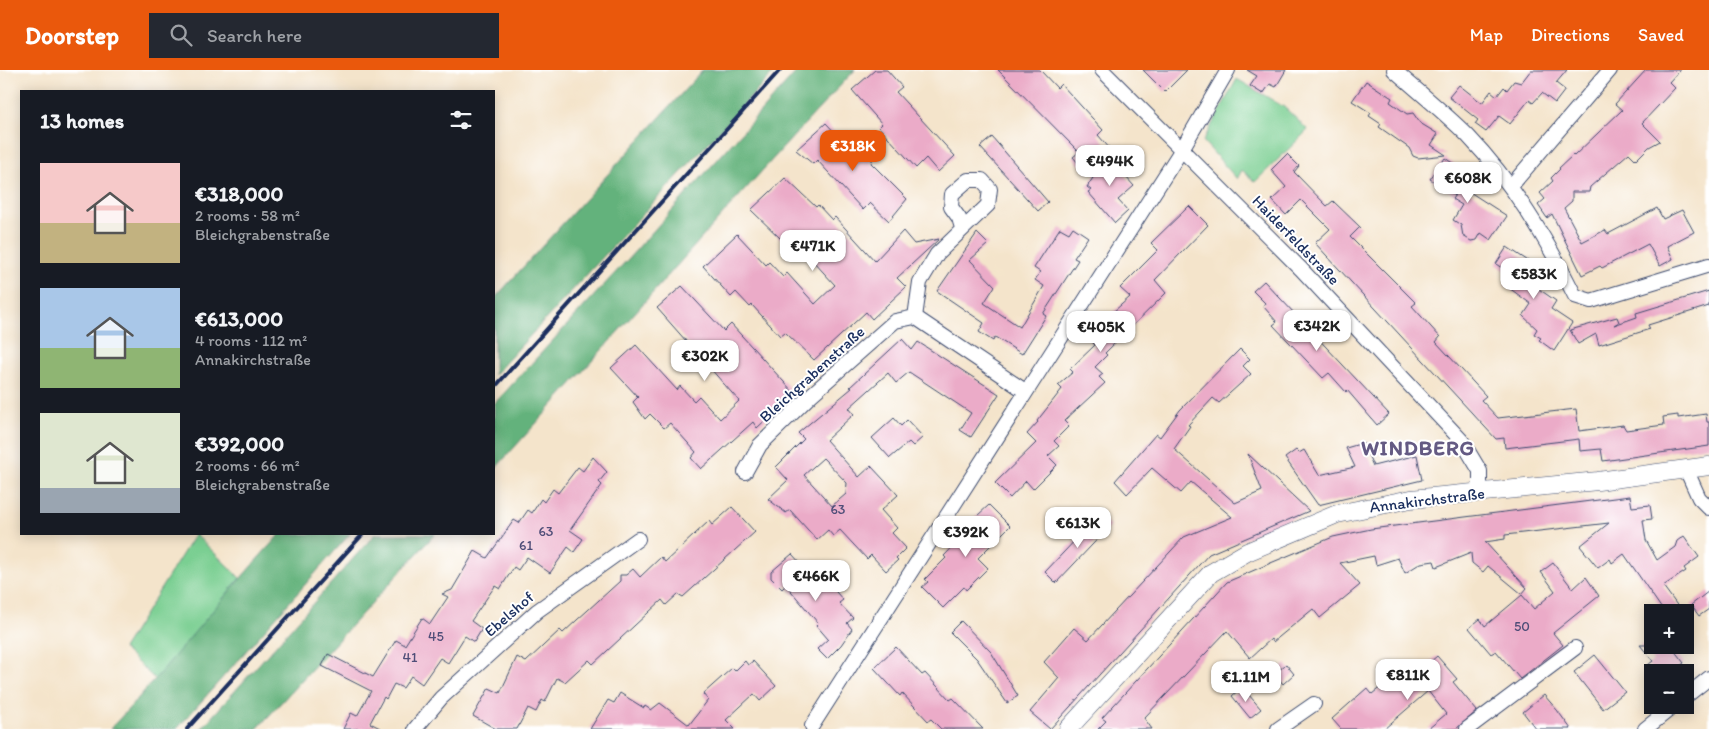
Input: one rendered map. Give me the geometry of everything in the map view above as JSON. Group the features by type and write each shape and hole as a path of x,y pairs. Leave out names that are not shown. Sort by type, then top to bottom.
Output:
{"street":[{"name":"Haiderfeldstraße","path":"1102,70 1301,269 1462,441 1480,471 1480,493"},
{"path":"813,728 1025,391 1182,149 1228,70"},
{"path":"1394,70 1468,136 1511,186 1550,245 1575,296 1591,301 1709,265"},
{"path":"1511,186 1610,70"},
{"path":"962,228 937,254 920,282 915,318 1025,391"},
{"name":"Bleichgrabenstraße","path":"745,472 760,445 811,395 895,321 915,318"},
{"name":"Annakirchstraße","path":"1073,727 1211,573 1247,552 1337,514 1411,499 1480,493 1709,466"},
{"path":"1686,470 1699,498 1709,508"},
{"name":"Ebelshof","path":"415,729 441,698 537,611 638,540"},
{"path":"1467,729 1575,648"},
{"path":"1694,690 1709,678"},
{"path":"1278,729 1314,704"},
{"path":"1645,729 1664,714"}],"green space":[{"path":"703,70 776,70 495,374 495,298"},
{"path":"798,70 855,70 495,469 495,403"},
{"path":"1237,79 1284,107 1308,130 1255,182 1242,170 1237,179 1203,141"},
{"path":"194,535 240,578 156,680 123,649"},
{"path":"279,535 349,535 177,729 110,729 153,681"},
{"path":"374,535 434,535 257,729 201,729"}],"building":[{"path":"875,70 887,70 902,87 896,92 955,156 938,172 926,158 916,168 879,127 882,124 852,90"},
{"path":"998,70 1040,70 1057,88 1061,84 1103,130 1098,135 1111,150 1086,172 1073,157 1079,152"},
{"path":"1143,70 1187,70 1165,92"},
{"path":"1247,70 1286,70 1276,87 1270,84 1263,94 1250,86 1257,76"},
{"path":"1531,70 1567,70 1556,83 1565,90 1555,103 1542,93 1533,103 1529,100 1510,124 1499,116 1486,132 1475,124 1478,120 1449,97 1459,85 1482,103 1491,91 1497,96 1504,87 1507,90 1514,81 1521,83"},
{"path":"1646,70 1680,70 1669,82 1675,88 1642,123 1660,141 1649,147 1636,160 1629,153 1590,187 1589,192 1572,192 1572,201 1564,208 1582,242 1605,230 1608,234 1657,208 1663,219 1682,210 1694,232 1667,246 1673,259 1660,266 1648,244 1602,268 1600,266 1582,275 1552,214 1547,218 1538,205 1545,199 1540,193 1553,181 1551,178 1559,168 1622,110 1615,104"},
{"path":"1366,81 1392,98 1390,102 1407,114 1413,113 1420,123 1438,134 1431,145 1446,155 1418,158 1413,156 1409,148 1379,127 1381,124 1369,116 1371,113 1352,101"},
{"path":"826,123 852,151 856,147 863,155 873,158 871,163 907,199 889,221 870,203 863,210 817,160 813,164 796,150"},
{"path":"992,137 1048,202 1038,211 980,147"},
{"path":"1111,150 1122,162 1117,167 1134,186 1118,200 1128,211 1115,223 1088,192 1091,190 1087,187"},
{"path":"1287,154 1299,166 1294,172 1327,206 1333,201 1360,227 1350,237 1416,303 1412,306 1440,337 1436,342 1486,396 1481,400 1498,418 1576,409 1579,431 1623,425 1626,430 1664,425 1663,417 1678,415 1678,418 1706,414 1707,422 1709,422 1709,446 1603,461 1601,449 1580,451 1579,439 1505,448 1504,438 1496,439 1315,243 1330,229 1301,200 1286,215 1272,200 1286,187 1271,170"},
{"path":"1445,158 1470,175 1462,187 1507,216 1491,240 1481,233 1477,240 1471,241 1463,236 1461,225 1453,220 1462,205 1452,199 1455,195 1430,179"},
{"path":"785,178 816,207 818,205 832,220 835,217 875,261 903,231 914,244 939,239 897,278 906,287 872,319 866,312 814,360 785,332 780,336 752,305 750,307 736,292 731,297 703,266 737,234 766,265 769,262 783,277 787,273 815,304 835,285 801,248 797,251 784,236 781,239 751,210"},
{"path":"1189,206 1208,225 1155,280 1166,293 1105,353 1107,355 1095,367 1103,374 1099,377 1105,383 1064,421 1069,426 1054,441 1059,446 1048,456 1057,465 1033,489 1026,481 1010,498 995,483 1036,443 1027,434 1062,389 1058,385 1073,372 1070,369 1095,345 1089,339 1104,320 1130,297 1120,288 1158,250 1151,243"},
{"path":"1073,227 1088,237 1074,258 1078,260 1043,314 1046,316 1022,354 995,337 993,341 979,332 984,323 937,291 977,233 988,244 970,260 995,286 984,303 1020,327 1044,286 1035,280 1040,272 1034,268 1060,228 1069,233"},
{"path":"1507,247 1536,266 1526,280 1556,301 1551,309 1572,323 1554,351 1539,340 1541,338 1534,334 1537,329 1523,316 1531,304 1505,285 1512,275 1496,264"},
{"path":"1264,281 1389,414 1377,425 1347,390 1346,392 1329,373 1323,378 1273,325 1277,322 1263,306 1265,303 1253,291"},
{"path":"682,286 724,331 731,324 794,393 757,428 753,422 701,469 691,458 696,452 670,423 664,428 650,414 645,419 633,402 638,397 611,368 636,345 677,390 680,386 694,401 699,396 720,419 739,401 657,308"},
{"path":"1709,291 1709,306 1648,325 1650,329 1599,345 1596,334 1578,344 1570,330 1617,317 1619,322 1614,325 1637,317 1636,313"},
{"path":"902,339 912,350 918,342 999,394 971,437 960,430 971,413 909,372 896,383 888,373 849,408 854,414 826,440 859,477 871,466 898,495 881,510 897,528 892,533 906,548 896,558 898,560 886,571 871,555 867,559 840,530 833,536 828,530 817,540 790,510 786,513 768,499 788,480 776,467 804,439 798,433 852,388 850,387","holes":["823,458 847,483 846,494 832,506 804,475"]},
{"path":"1240,349 1250,359 1243,366 1251,374 1219,403 1213,398 1188,425 1190,426 1174,449 1235,503 1262,491 1248,454 1309,511 1209,554 1050,729 1030,712 1059,678 1044,662 1074,628 1088,640 1184,537 1232,517 1191,482 1181,493 1152,468 1127,494 1115,481 1156,434 1160,437 1180,410"},
{"path":"894,418 901,426 907,420 923,437 913,446 909,442 890,458 872,438"},
{"path":"1363,443 1373,466 1417,455 1422,480 1318,505 1285,458 1296,450 1299,453 1304,450 1319,475 1355,467 1346,448"},
{"path":"593,457 607,472 599,482 602,485 570,530 583,539 574,552 568,547 550,573 527,557 518,570 514,567 500,589 495,586 471,621 482,629 474,642 465,636 448,663 440,658 422,684 411,676 403,688 394,684 386,699 384,697 370,723 382,729 343,729 351,713 357,716 371,691 322,666 328,654 373,677 396,640 405,645 422,618 430,624 448,597 442,594 452,590 475,551 487,558 514,520 519,523 528,510 532,513 541,499 544,502 553,489 558,493 578,467 583,471"},
{"path":"1630,496 1632,507 1650,505 1652,519 1643,520 1646,540 1657,560 1675,547 1677,541 1684,536 1699,557 1684,568 1686,571 1663,586 1676,604 1658,604 1624,554 1612,563 1610,559 1598,568 1580,546 1609,523 1505,535 1505,539 1485,542 1527,588 1522,594 1488,566 1483,572 1472,563 1471,553 1436,567 1434,561 1421,563 1405,573 1398,558 1376,565 1374,556 1340,563 1360,585 1320,618 1313,609 1273,642 1271,639 1250,658 1227,631 1144,718 1152,729 1098,729 1106,721 1102,718 1227,582 1333,537 1371,529"},
{"path":"989,505 1010,526 978,558 988,568 966,590 964,587 943,608 922,587 928,582 925,579 946,558 944,556 969,530 966,526"},
{"path":"732,507 755,532 683,597 678,594 666,605 662,600 593,664 589,660 565,682 557,678 545,702 542,700 536,712 528,708 517,729 496,729 473,716 489,688 500,693 517,657 526,662 560,630 563,633 620,581 620,575 626,575 633,569 640,577 661,557 665,562 709,521 712,525"},
{"path":"1099,515 1110,526 1056,583 1045,572"},
{"path":"792,554 812,576 816,573 828,586 830,585 843,600 839,603 853,618 847,623 852,629 841,645 827,659 817,649 828,639 816,625 818,623 786,585 782,589 771,578 771,572"},
{"path":"1553,563 1573,589 1586,577 1599,596 1553,633 1563,645 1520,679 1496,651 1491,654 1469,628 1480,619 1485,626 1522,595 1534,609 1555,591 1541,572"},
{"path":"1709,591 1709,609 1699,616 1692,604"},
{"path":"961,621 991,652 1018,696 1007,703 977,659 950,632"},
{"path":"896,647 922,675 925,673 950,700 953,698 983,729 941,729 931,719 928,721 902,693 900,696 874,668"},
{"path":"1647,654 1677,654 1684,663 1649,664 1653,661"},
{"path":"1595,655 1625,692 1603,709 1574,672"},
{"path":"1437,656 1457,679 1453,682 1477,711 1456,729 1428,729 1446,714 1428,691 1384,729 1341,729 1332,719 1367,688 1372,694 1398,673 1412,687 1426,673 1422,669"},
{"path":"745,661 748,665 753,661 776,686 760,701 754,694 726,720 735,729 590,729 608,700 614,703 620,693 644,708 645,706 651,710 660,703 689,725 708,700 703,694 732,668 735,671"},
{"path":"1286,664 1294,674 1283,684 1275,674"},
{"path":"1242,687 1261,709 1250,718 1232,696"},
{"path":"1544,695 1571,729 1536,729 1523,712"}],"railway":[{"path":"495,387 780,70"},
{"path":"187,729 362,535"}],"district":[{"name":"WINDBERG","path":"1418,447"}]}
